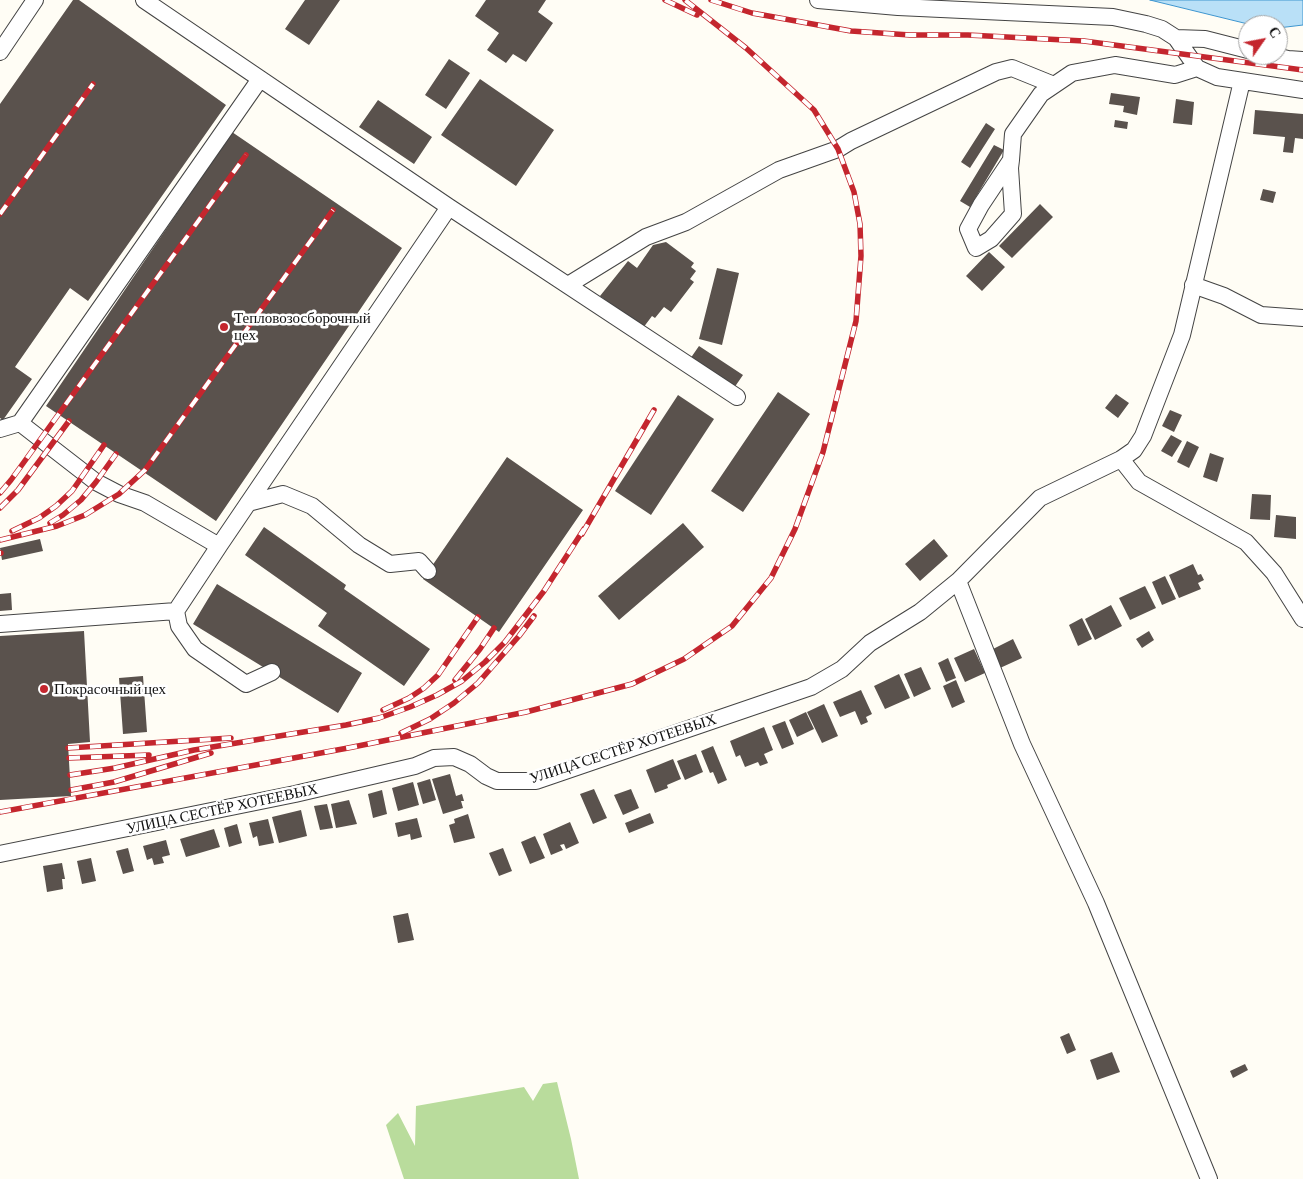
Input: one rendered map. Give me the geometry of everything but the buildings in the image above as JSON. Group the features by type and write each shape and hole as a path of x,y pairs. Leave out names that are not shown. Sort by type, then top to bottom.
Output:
{"street":[{"path":"0,52 36,0"},
{"path":"144,0 450,207 737,396"},
{"path":"818,0 898,7 1112,17 1162,29 1176,38 1197,68 1217,78 1303,90"},
{"path":"1176,38 1205,39 1238,47"},
{"path":"1288,59 1303,60"},
{"path":"1010,160 968,229 976,248 990,239 1013,214 1010,160 1013,134 1040,94 1072,73 1115,65 1175,75 1197,68"},
{"path":"568,285 646,237 686,222 779,170 838,149 996,72 1012,68 1054,85"},
{"path":"0,429 20,423 260,78"},
{"name":"УЛИЦА СЕСТЁР ХОТЕЕВЫХ","path":"0,854 296,794 415,766 434,758 454,757 470,764 486,776 497,781 536,781 811,688 842,669 870,642 920,612 958,581 1040,498 1121,459 1134,450 1143,436 1182,335 1242,81"},
{"path":"272,672 246,684 195,649 179,626 176,611 450,207"},
{"path":"1194,285 1224,296 1261,315 1303,318"},
{"path":"20,423 96,482 119,494 145,503 219,546"},
{"path":"1121,459 1139,482 1246,542 1274,573 1303,619"},
{"path":"248,503 283,494 312,506 359,545 390,564 419,561 428,571"},
{"path":"958,581 1022,744 1096,903 1209,1179"},
{"path":"0,624 176,611"}],"green space":[{"path":"557,1082 579,1179 404,1179 386,1125 398,1113 415,1146 416,1106 524,1087 533,1101 543,1084"}],"water":[{"path":"1150,0 1303,0 1303,25 1288,27 1288,15 1238,15 1238,22"}],"railway":[{"path":"665,0 697,15"},
{"path":"0,812 348,748 526,712 632,684 684,659 732,626 771,578 795,529 823,452 856,321 861,256 860,224 854,192 838,149 814,110 746,48 685,0"},
{"path":"711,0 752,13 851,31 1084,41 1303,70"},
{"path":"0,214 93,84"},
{"path":"0,493 246,155"},
{"path":"0,540 57,526 85,515 119,494 145,470 333,210"},
{"path":"582,534 654,410"},
{"path":"0,508 18,490 69,421"},
{"path":"12,531 39,518 56,506 72,491 104,445"},
{"path":"50,523 81,500 116,454"},
{"path":"70,775 115,768 194,750 379,718 437,695 462,681 505,642 544,591 584,529"},
{"path":"401,733 430,719 454,703 478,683 534,616"},
{"path":"383,710 409,698 438,675 478,617"},
{"path":"455,680 494,628"},
{"path":"68,748 231,738"},
{"path":"71,790 114,782 211,753"},
{"path":"69,758 149,755"}],"place":[{"name":"Тепловозосборочный цех","path":"224,327"},
{"name":"Покрасочный цех","path":"44,689"}]}
